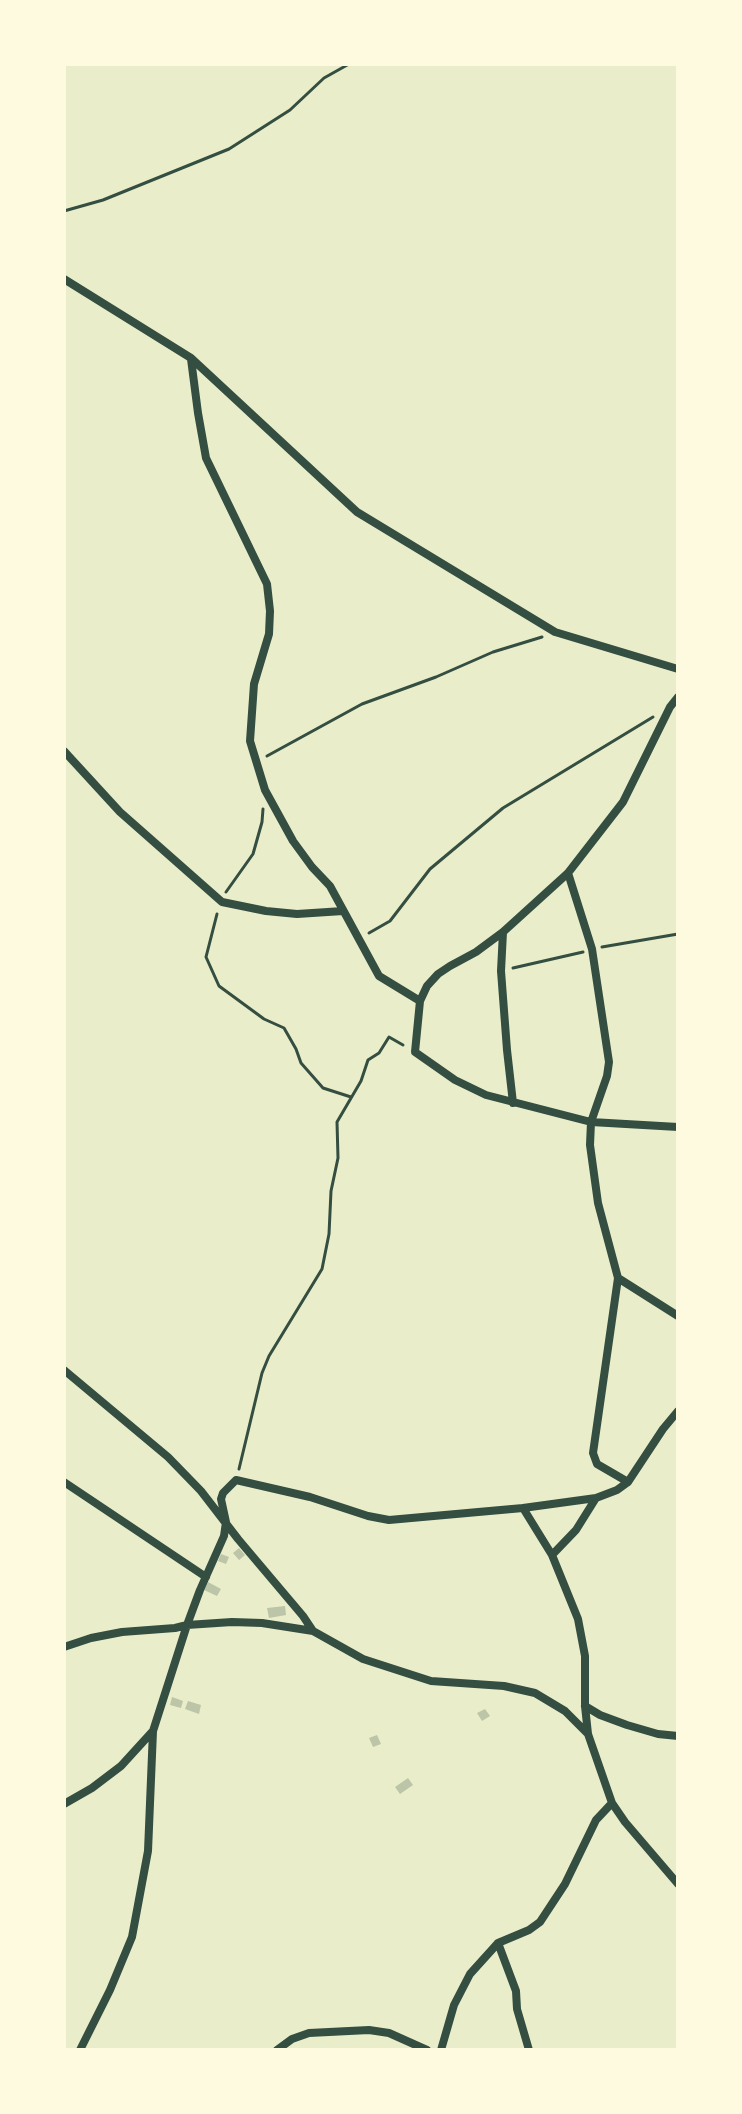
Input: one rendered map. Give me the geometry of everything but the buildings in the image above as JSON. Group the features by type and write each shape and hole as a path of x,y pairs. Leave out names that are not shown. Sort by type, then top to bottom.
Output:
{"street":[{"path":"64,279 191,358 357,512 555,632 678,669"},
{"path":"191,358 206,458 267,584 269,634 254,684 250,741 265,790 293,841 330,886 379,976 420,1001"},
{"path":"678,697 670,707 623,802 568,873 503,932 438,974 427,986 420,1001 415,1052 455,1080 486,1095 513,1103 591,1122 678,1127"},
{"path":"64,751 120,812 222,902 297,914 343,911"},
{"path":"568,873 592,949 609,1062 591,1122 590,1145 598,1203 618,1278 593,1453 597,1464 628,1482"},
{"path":"503,932 501,971 513,1103"},
{"path":"618,1278 678,1316"},
{"path":"64,1370 168,1457 201,1491 313,1631"},
{"path":"80,2050 132,1937 148,1851 153,1731 187,1625 224,1536 223,1493 236,1480 389,1520 596,1498 628,1482 678,1411"},
{"path":"64,1482 206,1577"},
{"path":"552,1555 576,1530 596,1498"},
{"path":"523,1508 552,1555 578,1619 585,1656 588,1734 612,1803 678,1884"},
{"path":"66,1645 122,1632 187,1625 247,1622 313,1631 363,1659 431,1681 504,1686 535,1693 565,1711 588,1734"},
{"path":"585,1706 627,1725 678,1736"},
{"path":"64,1804 121,1766 153,1731"},
{"path":"441,2050 451,2011 470,1974 498,1943 540,1922 565,1884 596,1820 612,1803"},
{"path":"498,1943 516,1991 517,2009 529,2050"},
{"path":"277,2050 292,2039 309,2033 339,2030 389,2033 427,2050"}],"path":[{"path":"64,211 103,200 229,149 290,110 324,78 349,64"},
{"path":"257,762 362,704 493,652 555,632"},
{"path":"359,939 390,921 430,869 503,808 670,707"},
{"path":"265,790 262,822 253,854 228,887 214,923 206,957 219,986 264,1019 284,1028 301,1063 323,1088 351,1097"},
{"path":"236,1480 262,1373 269,1356 322,1269 338,1158 337,1122 361,1081 368,1060 379,1053 389,1037 415,1052"}]}
